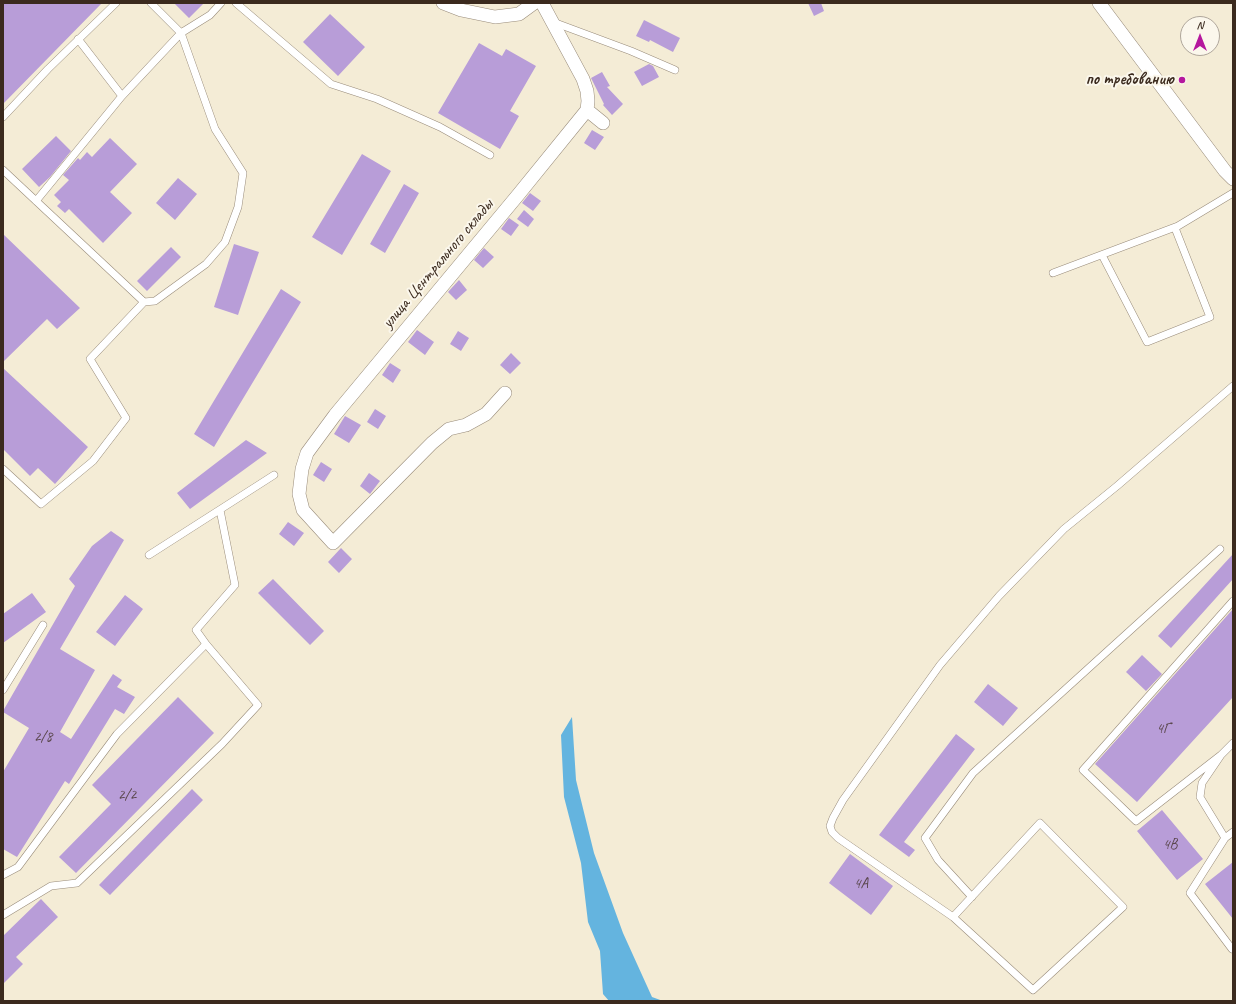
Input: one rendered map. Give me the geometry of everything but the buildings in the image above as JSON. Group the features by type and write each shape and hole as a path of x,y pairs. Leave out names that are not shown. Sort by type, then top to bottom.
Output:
{"street":[{"path":"443,3 461,10 495,17 519,14 534,3"},
{"path":"542,3 583,79 588,96 587,110 604,123"},
{"path":"1099,3 1225,171 1233,179"},
{"name":"улица Центрального склады","path":"505,393 486,414 466,425 449,429 432,443 333,543 303,510 299,494 302,469 307,453 336,415 587,110"}],"lane":[{"path":"3,117 48,69 116,3"},
{"path":"3,469 41,504 93,461 126,418 90,359 144,302 155,301 206,264 225,242 238,207 243,173 215,129 181,34 151,3"},
{"path":"36,201 122,96 181,34 210,15 221,3"},
{"path":"236,3 331,84 377,99 440,127 490,155"},
{"path":"552,22 631,51 676,70"},
{"path":"78,39 122,96"},
{"path":"3,170 144,302"},
{"path":"1053,273 1175,228 1233,193"},
{"path":"1102,255 1147,342 1210,317 1175,228"},
{"path":"953,917 1040,822 1123,907 1033,990 953,917 838,838 832,832 830,826 832,818 843,800 940,665 999,596 1064,528 1135,470 1233,386"},
{"path":"149,555 274,475"},
{"path":"3,915 50,886 77,883 222,744 258,705 206,644 196,630 235,586 220,510"},
{"path":"972,897 938,860 925,838 973,773 1220,550"},
{"path":"1221,755 1136,821 1083,770 1233,601"},
{"path":"3,690 43,625"},
{"path":"3,874 18,867 117,734 206,644"},
{"path":"1225,838 1200,797 1202,783 1221,755 1233,742"},
{"path":"1232,949 1190,893 1225,838 1233,832"}],"water":[{"path":"572,717 576,780 594,853 623,933 652,997 663,1001 609,1001 603,994 600,951 588,922 581,863 564,797 561,735"}],"place":[{"name":"по требованию","path":"1182,80"}]}
